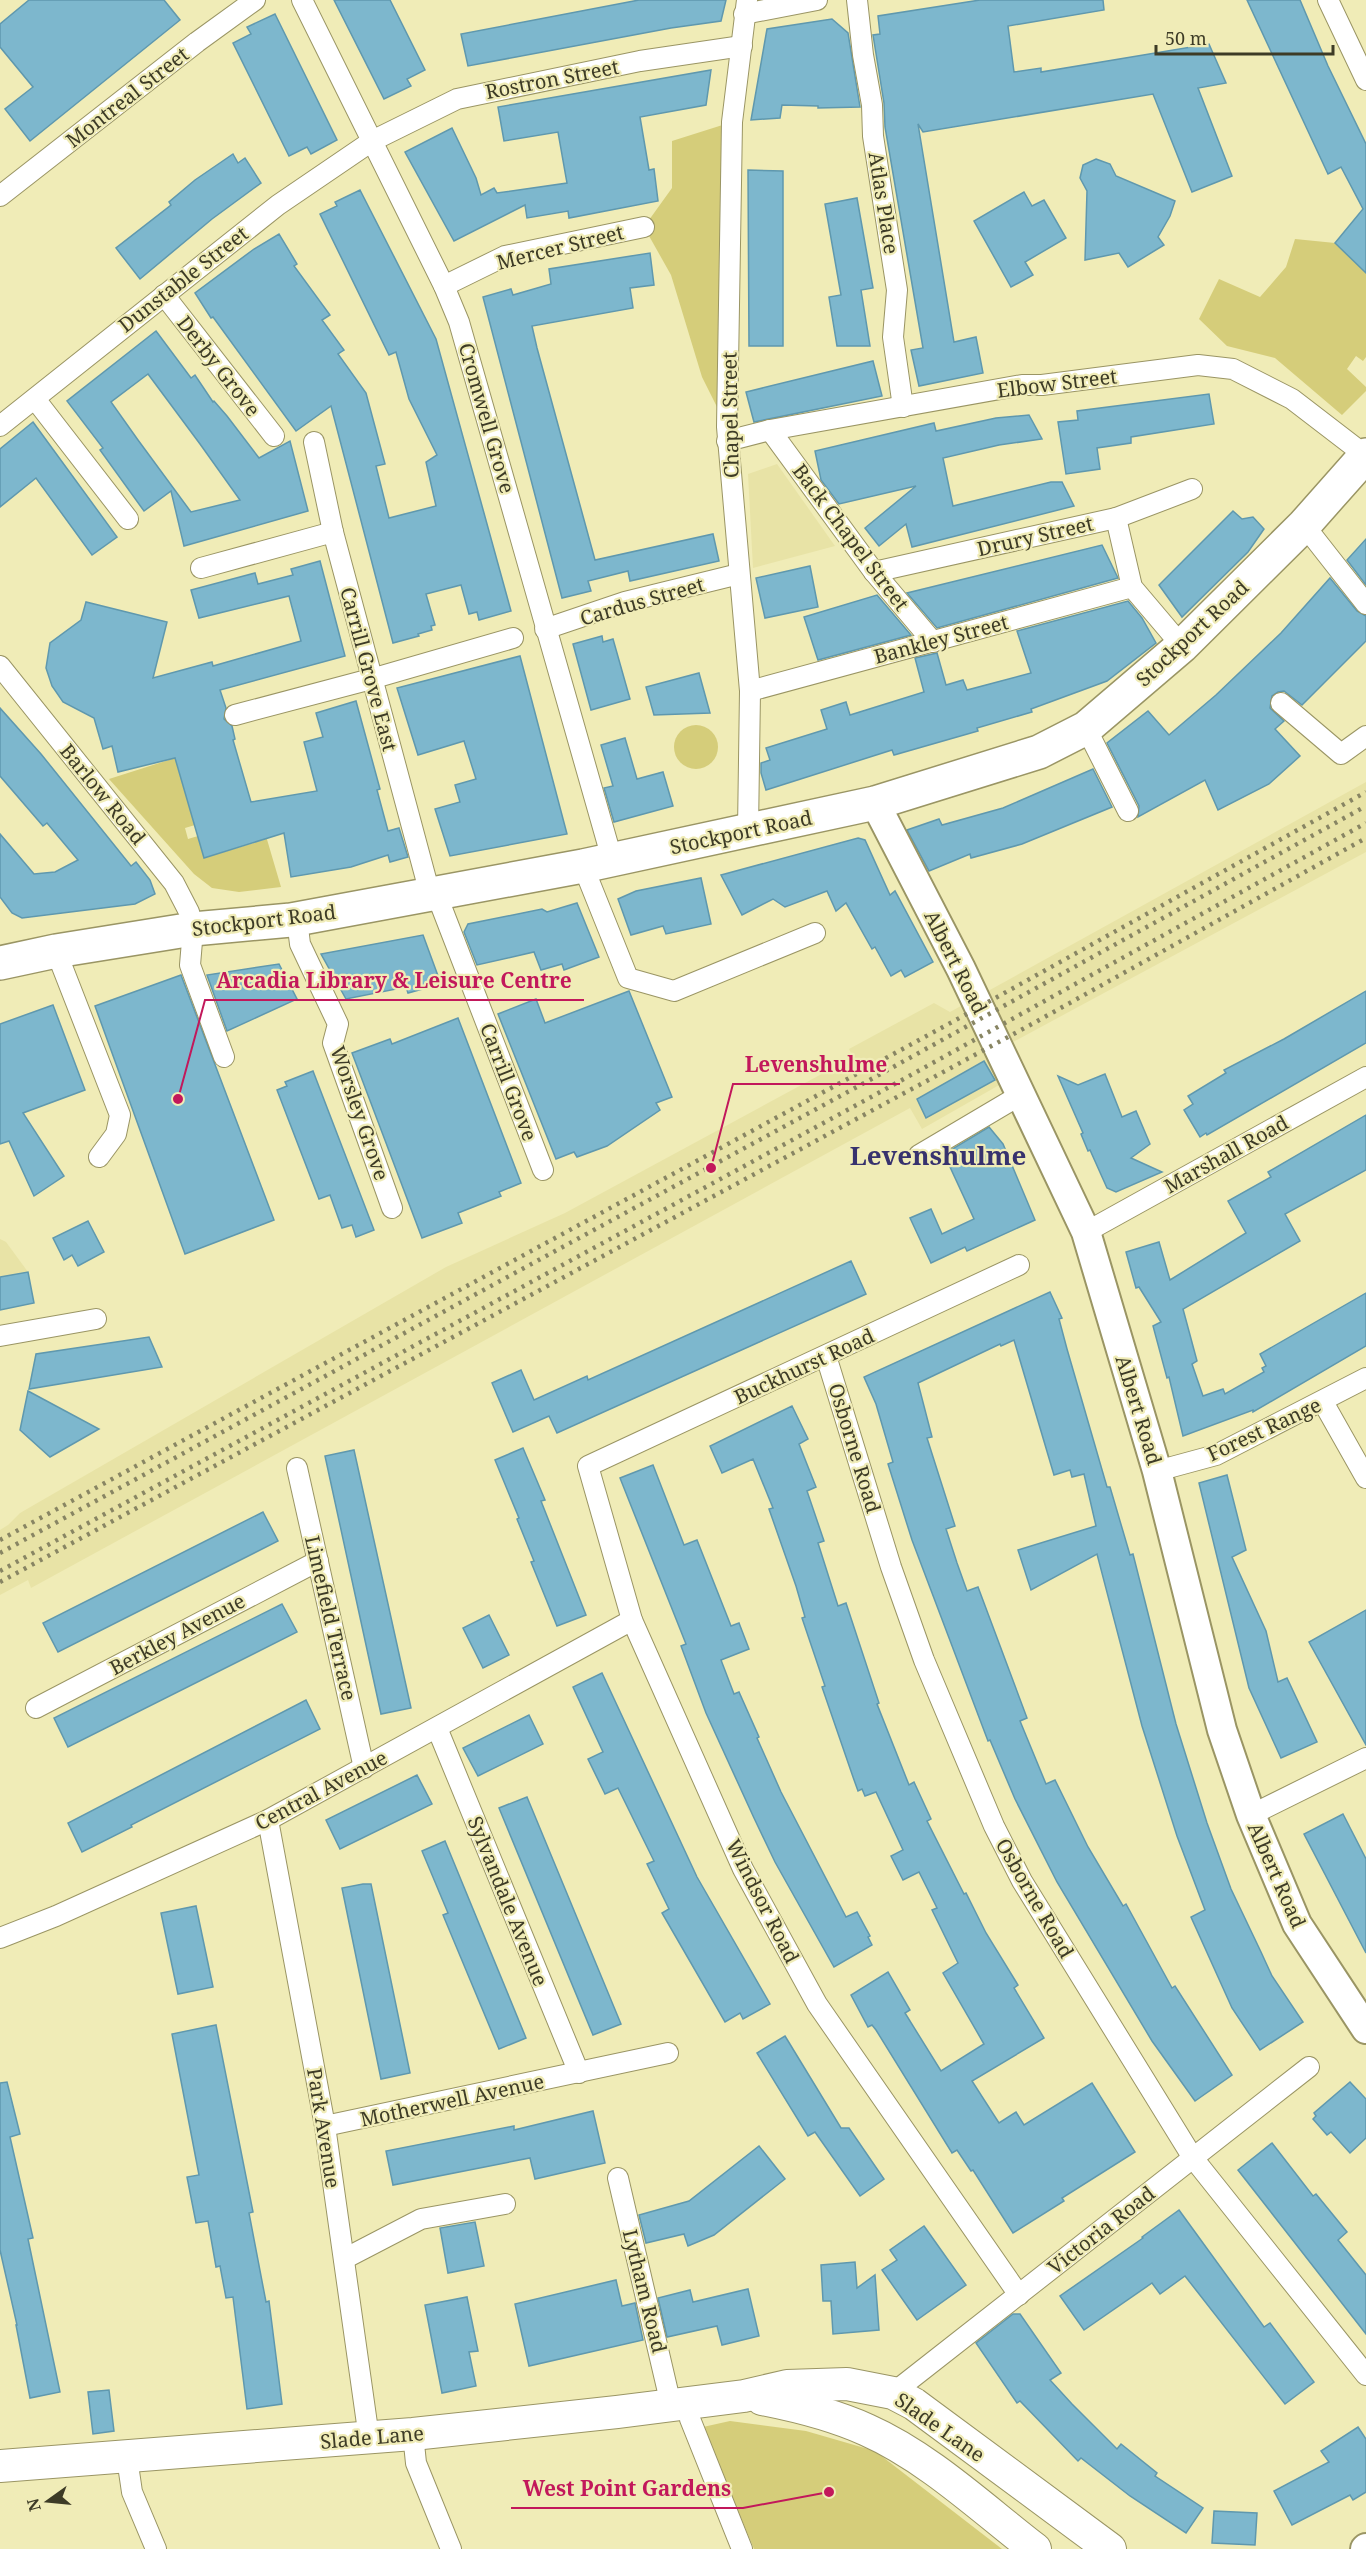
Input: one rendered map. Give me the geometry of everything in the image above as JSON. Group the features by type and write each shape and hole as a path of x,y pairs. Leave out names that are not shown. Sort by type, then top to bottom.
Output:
{"highway":[{"name":"Stockport Road","path":"1,959 193,928 297,919 598,862 875,803 1039,752 1086,728 1182,646 1304,525 1366,455"}],"main road":[{"name":"Albert Road","path":"875,803 961,969 1086,1232 1157,1471 1222,1730 1251,1815 1297,1924 1362,2014"},
{"name":"Slade Lane","path":"0,2466 127,2458 412,2434 568,2418 744,2396 787,2386 847,2384 893,2392 914,2404 1110,2549"},
{"path":"893,2392 888,2407 888,2424 916,2457"},
{"name":"Slade Lane","path":"744,2396 798,2406 868,2430 916,2457 1035,2549"}],"street":[{"name":"Montreal Street","path":"0,196 197,42 255,0"},
{"name":"Cromwell Grove","path":"302,0 444,286 469,348 545,629 598,862 628,978 674,992 815,933"},
{"path":"745,7 817,0"},
{"name":"Atlas Place","path":"856,0 862,55 872,105 873,136 897,290 893,337 903,407"},
{"path":"1328,0 1366,80"},
{"name":"Chapel Street","path":"745,7 732,122 727,441 750,691 748,830"},
{"name":"Rostron Street","path":"372,141 457,99 640,61 742,46"},
{"name":"Dunstable Street","path":"0,426 278,205 372,141"},
{"name":"Mercer Street","path":"444,286 506,256 644,227"},
{"name":"Derby Grove","path":"164,295 274,436"},
{"name":"Elbow Street","path":"727,441 770,430 1022,385 1042,385 1198,365 1233,369 1292,399 1366,455"},
{"path":"35,399 128,519"},
{"name":"Back Chapel Street","path":"770,430 874,572 933,642"},
{"name":"Carrill Grove East","path":"314,442 333,532 371,679 433,893"},
{"name":"Drury Street","path":"874,572 1116,518 1192,489"},
{"path":"1116,518 1132,587 1182,646"},
{"path":"1304,525 1366,604"},
{"path":"201,568 333,532"},
{"name":"Cardus Street","path":"545,629 626,602 739,574"},
{"name":"Bankley Street","path":"750,691 1132,587"},
{"path":"235,715 513,638"},
{"name":"Barlow Road","path":"0,666 174,884 187,907 193,928"},
{"path":"1281,703 1341,754 1366,736"},
{"path":"1086,728 1128,811"},
{"name":"Carrill Grove","path":"433,893 543,1170"},
{"name":"Worsley Grove","path":"297,919 300,944 338,1024 333,1042 392,1208"},
{"path":"193,928 190,965 224,1057"},
{"path":"56,951 120,1115 116,1134 99,1157"},
{"name":"Marshall Road","path":"1086,1232 1366,1077"},
{"path":"919,1155 1022,1094"},
{"name":"Buckhurst Road","path":"588,1466 1019,1265"},
{"path":"0,1336 96,1319"},
{"name":"Osborne Road","path":"826,1356 907,1614 924,1660 999,1835 1022,1881 1193,2158 1366,2375"},
{"name":"Forest Range","path":"1157,1471 1216,1455 1366,1378"},
{"path":"1323,1402 1366,1478"},
{"name":"Windsor Road","path":"588,1466 632,1620 743,1869 817,2004 1019,2295"},
{"name":"Limefield Terrace","path":"297,1468 364,1768"},
{"name":"Berkley Avenue","path":"36,1708 318,1561"},
{"name":"Central Avenue","path":"0,1938 56,1916 268,1820 632,1620"},
{"name":"Sylvandale Avenue","path":"437,1728 579,2073"},
{"path":"1251,1815 1366,1758"},
{"name":"Park Avenue","path":"268,1820 325,2126 369,2438"},
{"name":"Motherwell Avenue","path":"325,2126 668,2053"},
{"name":"Victoria Road","path":"893,2392 1309,2067"},
{"name":"Lytham Road","path":"618,2178 679,2403 690,2419 742,2549"},
{"path":"344,2259 422,2219 505,2204"},
{"path":"412,2434 416,2463 451,2549"},
{"path":"127,2458 132,2492 156,2549"}],"shaded area":[{"path":"732,122 727,427 702,377 671,275 644,227 672,188 672,141"},
{"path":"1295,239 1335,243 1366,273 1366,357 1363,361 1356,356 1347,369 1366,387 1366,391 1342,415 1275,358 1227,346 1199,319 1219,279 1260,297 1286,267"},
{"path":"777,464 835,546 753,568 748,474"},
{"path":"696,725 705,726 712,731 717,738 717,756 712,763 705,768 696,769 687,768 680,763 675,756 674,747 675,738 680,731 687,726"},
{"path":"175,758 195,825 185,828 188,839 198,836 204,858 263,840 266,836 281,887 239,892 212,888 194,874 109,779"},
{"path":"1366,782 1366,852 987,1056 1001,1084 922,1129 910,1108 31,1588 28,1580 0,1595 0,1530 20,1513 446,1267 565,1213 853,1057 849,1049 934,1003 950,1012"},
{"path":"0,1239 6,1242 28,1272 0,1277"},
{"path":"730,2421 806,2431 875,2451 1002,2549 754,2549 703,2427"}],"building":[{"path":"29,0 164,0 180,20 30,141 5,109 33,87 0,47 0,24"},
{"path":"334,0 390,0 425,70 407,79 411,86 384,99"},
{"path":"639,0 726,0 721,21 671,28 468,66 461,34"},
{"path":"980,0 1103,0 1104,10 1008,26 1014,72 1041,68 1041,72 1209,44 1226,83 1198,88 1232,176 1192,192 1153,94 923,132 918,124 954,342 976,337 983,373 919,386 911,350 923,348 885,127 884,103 873,35 880,34 878,16"},
{"path":"1247,0 1300,0 1328,66 1366,144 1366,273 1335,243 1363,209 1341,167 1328,174"},
{"path":"275,14 337,140 311,154 307,147 289,156 233,43 251,34 247,27"},
{"path":"832,19 848,33 860,107 818,108 818,106 782,105 780,118 751,120 767,29"},
{"path":"711,70 706,105 640,117 649,170 654,169 658,201 569,218 568,211 527,218 525,205 454,241 405,152 452,128 476,178 481,195 494,188 497,193 567,183 558,132 504,141 498,107"},
{"path":"233,154 238,163 245,158 261,183 212,219 140,279 116,248 171,205 169,202 195,180"},
{"path":"1096,159 1110,164 1116,176 1175,201 1170,216 1158,237 1164,245 1128,267 1119,253 1085,260 1087,191 1080,178 1083,165"},
{"path":"748,170 783,171 783,346 749,346"},
{"path":"360,190 436,339 511,611 479,620 477,612 469,614 461,585 426,594 435,625 431,626 432,630 393,643 331,406 296,431 213,317 211,318 195,293 254,249 279,234 297,264 294,266 330,315 322,320 344,350 338,354 366,393 385,464 376,466 389,518 436,506 426,462 437,455 409,399 396,352 389,355 320,214 337,206 335,202"},
{"path":"1024,192 1032,206 1044,200 1066,238 1025,262 1033,275 1011,287 974,221"},
{"path":"857,198 873,288 861,290 870,346 837,346 829,297 841,295 825,204"},
{"path":"650,253 654,285 630,288 633,308 532,326 595,560 713,534 719,561 630,581 628,571 588,581 591,591 562,598 483,297 511,289 513,295 551,284 549,269"},
{"path":"156,331 191,378 195,375 213,402 227,416 259,458 290,441 308,511 184,546 171,491 144,511 100,450 103,448 67,401","holes":["148,374 240,500 191,512 111,402"]},
{"path":"873,361 882,396 754,422 746,392"},
{"path":"1209,394 1214,424 1131,437 1131,443 1097,448 1100,469 1066,474 1058,422 1078,420 1077,411"},
{"path":"1029,415 1042,439 999,445 943,458 953,506 1051,482 1062,482 1074,506 912,547 906,524 879,546 865,528 916,486 839,504 821,480 815,451 934,423 936,431 996,418"},
{"path":"33,422 117,537 92,555 36,478 0,507 0,449"},
{"path":"1233,511 1242,519 1253,517 1264,529 1248,552 1182,617 1159,585"},
{"path":"1366,539 1366,585 1347,560"},
{"path":"1102,545 1118,578 937,628 907,593"},
{"path":"320,561 345,656 220,690 226,708 224,719 232,726 235,739 233,740 251,802 317,791 304,742 323,737 316,713 356,701 380,789 377,790 388,831 399,828 408,857 390,862 388,855 351,867 291,877 284,833 204,858 175,758 118,772 112,746 103,749 94,718 63,702 52,686 46,668 50,643 81,620 86,602 167,622 153,678 212,662 213,666 301,641 289,596 199,618 191,590 255,573 258,584 293,575 291,569"},
{"path":"810,566 818,607 765,618 756,578"},
{"path":"1330,578 1357,611 1366,616 1366,641 1302,705 1284,691 1272,696 1270,708 1284,721 1275,729 1300,756 1269,784 1218,810 1205,780 1138,817 1139,806 1107,743 1148,711 1169,735 1216,695 1281,633"},
{"path":"877,595 911,635 818,660 804,617"},
{"path":"1128,601 1142,618 1156,643 1107,681 1031,709 1032,712 977,728 978,731 894,755 892,750 766,790 761,773 761,763 770,760 766,748 827,729 821,710 846,702 850,715 924,692 915,658 937,653 946,685 963,680 967,690 1031,673 1017,631"},
{"path":"602,636 603,642 613,639 630,699 591,710 573,644"},
{"path":"520,656 567,834 450,856 435,809 460,802 455,785 476,779 464,741 418,755 397,688"},
{"path":"699,673 710,713 654,715 646,687"},
{"path":"0,708 41,754 131,866 136,862 150,880 155,894 135,904 22,918 12,913 0,897 0,834 34,874 55,872 78,860 47,823 43,826 0,776"},
{"path":"625,738 637,779 663,772 673,806 614,822 604,788 613,786 601,745"},
{"path":"1093,769 1112,807 1022,844 971,858 970,854 929,871 907,830 939,819 942,825 1003,808"},
{"path":"858,838 865,840 890,895 895,891 933,962 905,977 901,970 891,976 875,947 872,949 846,903 836,911 827,891 785,907 773,899 742,915 721,875"},
{"path":"701,878 711,924 666,934 663,926 631,935 618,899 636,891"},
{"path":"577,903 599,957 564,970 562,964 541,970 534,952 477,965 464,932 468,924 542,909 547,912"},
{"path":"423,935 441,984 408,993 406,987 346,999 321,954"},
{"path":"279,964 297,999 227,1031 207,975"},
{"path":"181,975 274,1220 185,1254 95,1006"},
{"path":"629,991 672,1097 656,1103 660,1110 607,1146 577,1157 574,1152 556,1159 498,1014 536,999 545,1023"},
{"path":"1366,991 1366,1043 1200,1137 1184,1110 1193,1104 1188,1096 1226,1073 1224,1070 1284,1039"},
{"path":"53,1005 85,1090 23,1113 64,1176 34,1196 9,1141 0,1144 0,1024"},
{"path":"458,1018 521,1183 499,1192 501,1196 458,1213 462,1223 422,1238 352,1053 390,1039 392,1044"},
{"path":"984,1061 995,1080 926,1118 917,1099"},
{"path":"313,1071 374,1230 356,1237 352,1225 342,1228 330,1195 319,1199 277,1090 287,1086 285,1082"},
{"path":"1105,1074 1122,1117 1136,1111 1150,1144 1131,1158 1162,1172 1116,1192 1107,1188 1090,1150 1088,1151 1081,1134 1083,1133 1058,1076 1078,1085"},
{"path":"1366,1115 1366,1170 1285,1214 1300,1241 1183,1309 1197,1361 1192,1364 1203,1396 1223,1389 1225,1394 1264,1372 1262,1368 1266,1366 1260,1354 1366,1293 1366,1346 1253,1412 1253,1410 1183,1436 1169,1377 1167,1378 1153,1326 1161,1322 1139,1287 1136,1288 1126,1252 1159,1242 1170,1280 1246,1233 1228,1201 1271,1177 1268,1172"},
{"path":"989,1127 1003,1144 1035,1220 967,1251 965,1247 931,1263 910,1218 931,1209 942,1234 974,1219 944,1154"},
{"path":"88,1221 104,1252 78,1266 72,1255 64,1260 53,1238"},
{"path":"851,1261 866,1294 557,1433 549,1416 513,1432 492,1383 521,1370 534,1400 587,1376 588,1380"},
{"path":"28,1272 34,1303 0,1310 0,1277"},
{"path":"1050,1292 1062,1318 1059,1319 1107,1487 1110,1487 1130,1555 1133,1554 1176,1724 1207,1823 1231,1889 1272,1976 1303,2022 1260,2050 1232,2008 1191,1917 1205,1910 1177,1836 1142,1726 1097,1554 1031,1590 1018,1550 1096,1526 1084,1474 1072,1477 1070,1470 1054,1475 1014,1340 1001,1346 1000,1344 918,1383 932,1437 927,1438 955,1526 946,1529 957,1563 967,1591 978,1587 1027,1718 1020,1721 1046,1784 1055,1780 1088,1847 1123,1906 1126,1904 1172,1988 1175,1986 1232,2075 1195,2101 1152,2041 1057,1882 1015,1799 990,1740 988,1741 912,1540 888,1464 893,1462 876,1404 864,1377"},
{"path":"149,1337 162,1367 29,1389 36,1354"},
{"path":"28,1391 99,1429 50,1457 20,1430"},
{"path":"792,1406 808,1439 799,1444 816,1487 807,1491 824,1541 818,1543 838,1606 846,1603 879,1703 877,1704 909,1785 914,1782 931,1819 927,1821 964,1894 966,1893 986,1933 1018,1985 1014,1988 1044,2038 972,2081 999,2123 1016,2112 1024,2125 1092,2083 1135,2152 1062,2198 1064,2201 1013,2233 973,2170 971,2171 957,2150 952,2153 876,2030 872,2025 868,2027 851,1995 888,1972 910,2010 905,2013 941,2071 984,2044 943,1973 958,1963 932,1910 937,1908 919,1872 903,1880 891,1856 903,1850 876,1792 865,1796 862,1789 858,1791 822,1687 825,1686 802,1618 805,1617 796,1586 769,1509 773,1508 753,1459 722,1473 710,1446"},
{"path":"523,1448 545,1500 541,1501 586,1615 557,1626 531,1562 534,1561 517,1519 519,1518 495,1460"},
{"path":"354,1450 411,1708 381,1714 325,1456"},
{"path":"653,1465 684,1545 697,1540 731,1626 739,1623 749,1649 721,1660 734,1694 739,1692 781,1792 846,1917 857,1912 870,1936 868,1937 872,1945 834,1967 775,1862 706,1713 681,1646 686,1644 620,1478"},
{"path":"1227,1475 1246,1550 1232,1557 1266,1631 1278,1682 1287,1678 1317,1742 1281,1758 1249,1688 1199,1483"},
{"path":"263,1512 278,1541 58,1652 43,1623"},
{"path":"282,1604 297,1632 68,1747 54,1718"},
{"path":"1366,1610 1366,1745 1309,1642"},
{"path":"489,1615 509,1655 483,1668 463,1628"},
{"path":"602,1673 697,1877 770,2004 743,2019 740,2013 725,2022 662,1913 669,1909 647,1864 654,1861 618,1788 605,1794 588,1759 603,1752 573,1687"},
{"path":"306,1700 320,1729 82,1852 68,1823"},
{"path":"529,1715 543,1744 478,1776 463,1748"},
{"path":"417,1775 432,1804 340,1849 326,1820"},
{"path":"527,1797 621,2024 593,2035 499,1808"},
{"path":"1343,1814 1366,1859 1366,1953 1304,1834"},
{"path":"445,1841 526,2038 499,2049 443,1915 448,1913 422,1851"},
{"path":"371,1884 410,2073 381,2079 342,1888"},
{"path":"196,1906 213,1987 178,1994 161,1913"},
{"path":"216,2025 253,2212 249,2213 266,2302 269,2301 282,2404 247,2409 233,2297 226,2298 220,2266 216,2267 208,2221 196,2223 187,2177 199,2175 172,2034"},
{"path":"785,2036 841,2128 849,2128 884,2179 860,2196 815,2132 808,2136 757,2053"},
{"path":"7,2082 20,2134 10,2137 33,2238 28,2239 60,2392 30,2398 0,2250 0,2083"},
{"path":"1350,2082 1366,2099 1366,2138 1350,2153 1331,2132 1327,2135 1313,2119 1316,2116 1314,2113"},
{"path":"593,2111 605,2163 535,2179 530,2158 393,2185 386,2151 514,2126 514,2130"},
{"path":"1272,2143 1313,2196 1316,2194 1347,2232 1338,2240 1366,2275 1366,2334 1238,2170"},
{"path":"759,2146 785,2179 714,2235 688,2246 684,2234 646,2243 639,2215 689,2201"},
{"path":"1179,2210 1264,2327 1270,2323 1314,2382 1285,2404 1185,2276 1160,2294 1152,2283 1084,2330 1060,2296"},
{"path":"475,2222 484,2266 448,2273 440,2228"},
{"path":"924,2226 966,2285 917,2320 882,2270 897,2260 890,2250"},
{"path":"855,2262 857,2288 875,2275 879,2330 833,2334 831,2301 823,2301 821,2265"},
{"path":"616,2280 622,2306 635,2303 643,2340 529,2366 515,2304"},
{"path":"748,2289 759,2336 722,2345 717,2326 667,2337 658,2298 690,2290 693,2302"},
{"path":"467,2297 478,2351 469,2352 476,2386 442,2393 425,2305"},
{"path":"1013,2314 1020,2314 1061,2373 1050,2380 1072,2404 1117,2449 1121,2444 1157,2473 1155,2476 1203,2508 1186,2533 1130,2496 1081,2458 1078,2461 1020,2401 1017,2403 976,2343"},
{"path":"109,2390 114,2431 93,2434 88,2392"},
{"path":"1358,2427 1366,2439 1366,2492 1353,2500 1350,2495 1292,2525 1274,2491 1329,2462 1321,2451"},
{"path":"1214,2511 1257,2513 1255,2545 1212,2543"}],"railway":[{"path":"0,1540 954,1021 1366,792"},
{"path":"0,1553 866,1082 1366,806"},
{"path":"0,1571 873,1096 1366,823"},
{"path":"0,1582 1032,1024 1366,838"}],"place":[{"name":"Arcadia Library & Leisure Centre","path":"178,1099"},
{"name":"Levenshulme","path":"711,1168"},
{"name":"West Point Gardens","path":"829,2492"}],"district":[{"name":"Levenshulme","path":"938,1155"}]}
